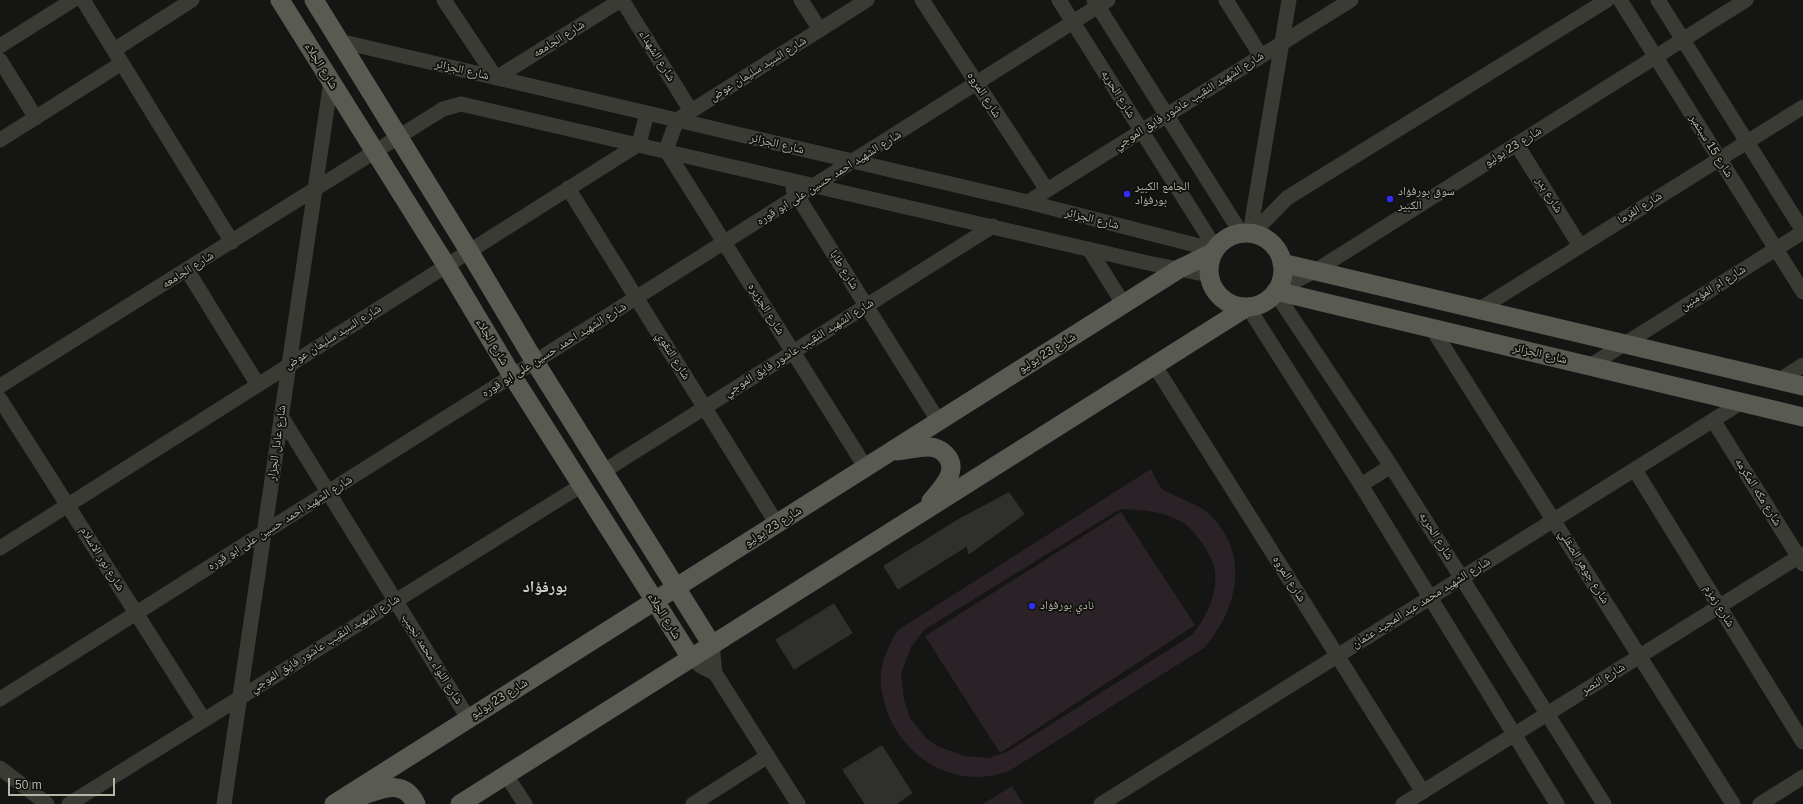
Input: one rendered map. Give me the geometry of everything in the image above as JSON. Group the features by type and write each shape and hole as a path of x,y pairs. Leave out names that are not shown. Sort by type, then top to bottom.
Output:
{"main road":[{"name":"شارع الجلاء","path":"280,0 446,265 513,377 691,658"},
{"name":"شارع الجلاء","path":"314,0 469,251 535,362 604,470 712,645"},
{"path":"1248,233 1269,241 1275,247 1282,263 1282,277 1276,291 1268,300 1259,305 1248,307 1238,306 1222,298 1216,291 1209,275 1210,263 1215,250 1226,238 1248,233"},
{"name":"شارع 23 يوليو","path":"335,804 468,718 778,524 1179,269 1215,250"},
{"path":"1282,263 1803,386"},
{"name":"شارع الجزائر","path":"1276,291 1434,330 1591,365 1803,417"},
{"path":"460,804 1248,307"},
{"path":"891,452 935,447 946,456 949,462 951,469 947,482 920,515"},
{"path":"335,804 395,787 408,792 416,804"}],"street":[{"path":"0,46 73,0"},
{"path":"83,0 232,242"},
{"path":"114,50 192,0"},
{"path":"444,0 496,78"},
{"name":"شارع الجامعه","path":"496,78 622,0"},
{"name":"شارع الشهداء","path":"622,0 691,111"},
{"path":"801,0 820,30"},
{"name":"شارع السيد سليمان عوض","path":"677,120 867,0"},
{"name":"شارع المروه","path":"922,0 1047,190"},
{"name":"شارع الحريه","path":"1059,0 1215,250"},
{"path":"1226,0 1261,56"},
{"path":"1248,233 1289,0"},
{"name":"شارع الشهيد النقيب عاشور فايق الموجي","path":"1028,202 1351,0"},
{"path":"1248,233 1287,198 1607,0"},
{"name":"شارع 15 سبتمبر","path":"1620,0 1803,292"},
{"path":"1658,0 1803,232"},
{"name":"شارع 23 يوليو","path":"1276,291 1315,271 1746,0"},
{"path":"1100,2 1166,116 1248,233"},
{"name":"شارع الشهيد احمد حسين على ابو قوره","path":"0,700 977,84 1073,22 1100,2"},
{"name":"شارع الجزائر","path":"339,41 1028,202 1215,250"},
{"path":"0,60 36,118"},
{"path":"0,140 122,63"},
{"name":"شارع عادل الجزار","path":"224,804 331,81"},
{"path":"399,138 443,109 461,104 666,150 1089,249 1209,275"},
{"name":"شارع الفرما","path":"1478,310 1803,107"},
{"path":"639,144 647,113"},
{"path":"666,150 677,120"},
{"name":"شارع الجامعه","path":"0,386 399,138"},
{"name":"شارع السيد سليمان عوض","path":"0,548 639,144"},
{"name":"شارع بدر","path":"1517,145 1580,246"},
{"name":"شارع الجزيره","path":"666,150 866,468"},
{"name":"شارع طابا","path":"787,178 939,422"},
{"name":"شارع التقوي","path":"568,188 778,524"},
{"name":"شارع الشهيد النقيب عاشور فايق الموجي","path":"604,470 993,226"},
{"name":"شارع ام المؤمنين","path":"1591,365 1803,232"},
{"path":"1089,249 1124,304"},
{"path":"187,270 258,385"},
{"name":"شارع الحريه","path":"1276,291 1391,466 1604,804"},
{"path":"1248,307 1361,485 1515,734 1556,804"},
{"name":"شارع جوهر الصقلي","path":"1434,330 1733,804"},
{"path":"1778,381 1803,365"},
{"name":"شارع المروه","path":"1154,366 1423,792"},
{"name":"شارع نور الاسلام","path":"0,399 204,720"},
{"name":"شارع الشهيد محمد عبد المجيد عثمان","path":"1101,804 1123,798 1337,656 1742,402"},
{"name":"شارع اللواء محمد نجيب","path":"281,416 468,718"},
{"name":"شارع مكه المكرمه","path":"1713,420 1802,558"},
{"path":"1361,485 1391,466"},
{"name":"شارع زمزم","path":"1635,470 1803,742"},
{"name":"شارع الشهيد النقيب عاشور فايق الموجي","path":"69,804 582,485"},
{"name":"شارع النصر","path":"1403,804 1720,606 1802,558"},
{"name":"شارع الجلاء","path":"712,645 715,659 715,673 798,804"},
{"name":"شارع الجلاء","path":"691,658 702,667 715,673"},
{"path":"0,756 14,779"},
{"path":"693,804 768,756"},
{"path":"0,768 47,804"},
{"path":"506,775 525,804"},
{"path":"1764,803 1803,777"}],"shaded area":[{"path":"1151,469 1161,488 1207,512 1221,527 1230,544 1235,562 1235,580 1232,598 1216,632 1204,648 1009,771 989,776 969,777 950,773 933,765 917,754 903,740 892,724 885,705 881,676 885,657 898,630","holes":["1122,509 1160,513 1175,518 1191,529 1203,544 1214,568 1214,589 1210,606 1202,622 1192,635 1009,751 989,758 964,756 937,746 926,738 910,718 904,700 901,673 911,647 924,630"]},
{"path":"1121,512 1195,625 1000,753 925,636"},
{"path":"1012,786 1023,804 983,804"}],"building":[{"path":"1009,493 1024,514 969,554 967,546 898,589 884,566 956,521"},
{"path":"834,604 852,633 794,669 776,640"},
{"path":"882,746 912,793 896,804 865,804 843,770"}],"place":[{"name":"الجامع الكبير بورفؤاد","path":"1127,194"},
{"name":"سوق بورفؤاد الكبير","path":"1390,199"},
{"name":"نادي بورفؤاد","path":"1032,606"}],"district":[{"name":"بورفؤاد","path":"545,588"}]}
